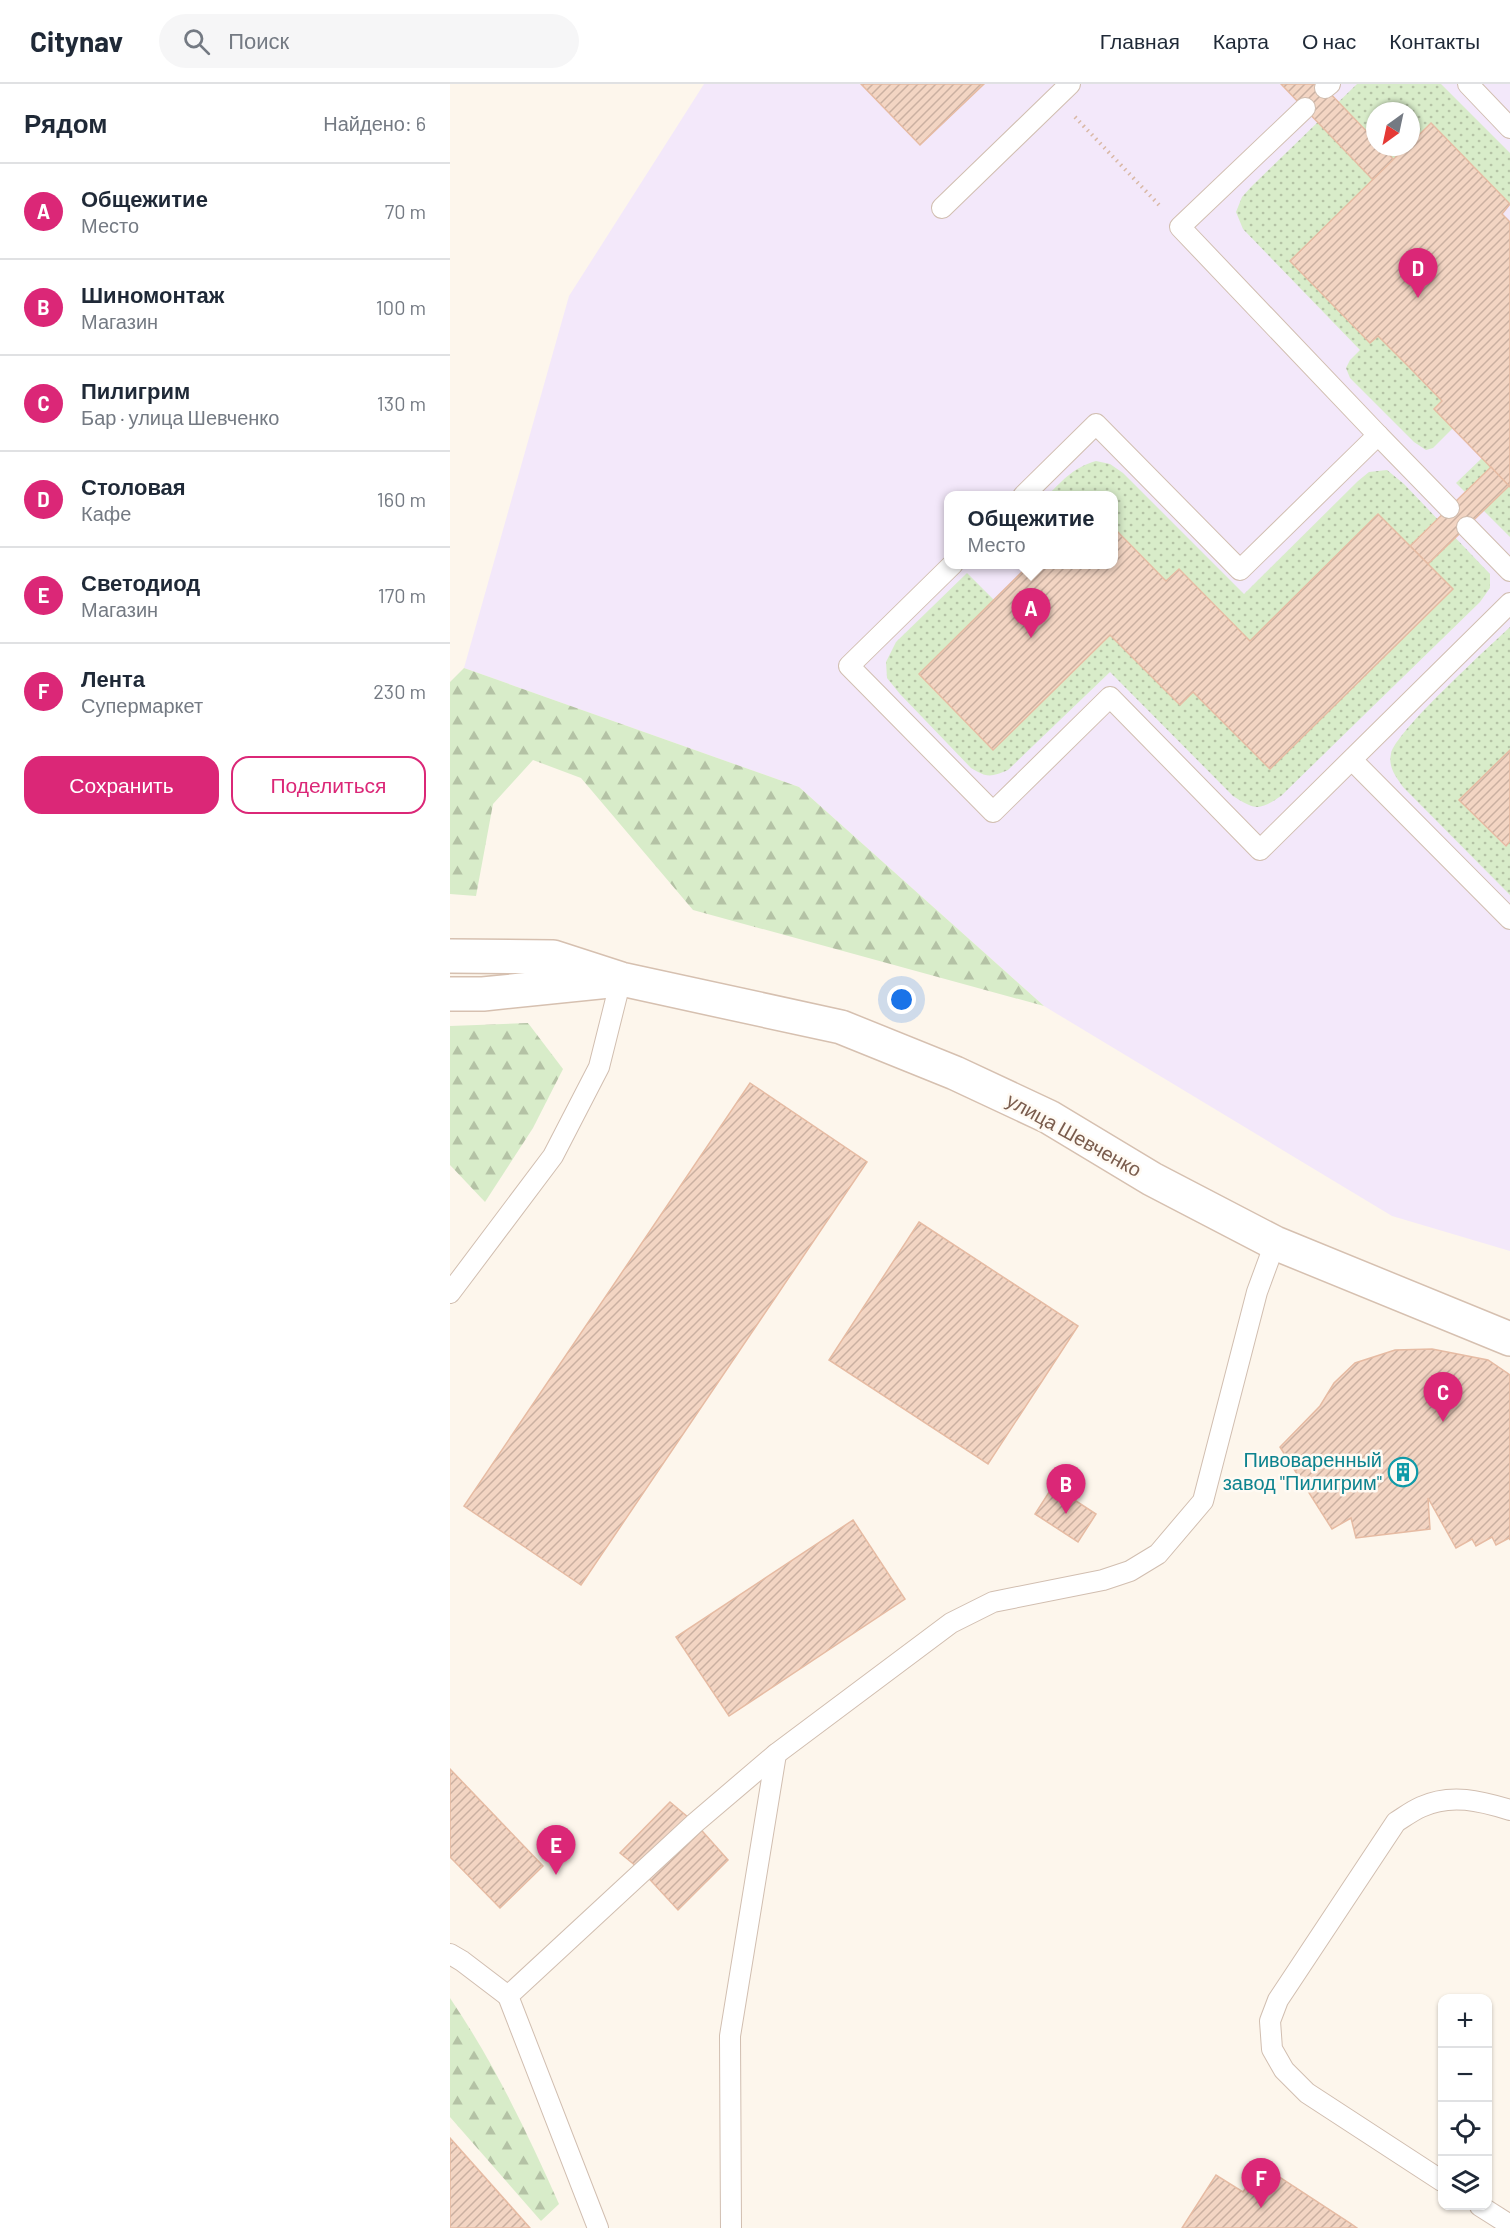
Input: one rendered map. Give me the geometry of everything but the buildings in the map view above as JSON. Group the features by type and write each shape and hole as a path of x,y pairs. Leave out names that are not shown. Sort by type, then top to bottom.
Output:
{"main road":[{"path":"450,956 554,957 621,979"},
{"path":"450,994 483,994 621,979"},
{"name":"улица Шевченко","path":"621,979 841,1027 955,1073 1049,1117 1152,1179 1275,1243 1510,1339"}],"lane":[{"path":"1468,84 1510,128"},
{"path":"942,208 1063,90"},
{"path":"1305,108 1180,227 1449,508"},
{"path":"1027,491 1096,424 1240,570 1378,435"},
{"path":"1467,527 1510,571"},
{"path":"948,569 849,666 993,812 1110,697 1260,850 1510,603"},
{"path":"1352,760 1510,920"},
{"path":"450,1293 553,1156 599,1067 621,979"},
{"path":"507,1996 686,1831 776,1754 951,1623 993,1602 1103,1580 1130,1571 1158,1554 1203,1501 1257,1292 1275,1243"},
{"path":"731,2228 730,2036 776,1754"},
{"path":"1438,2178 1307,2093 1284,2070 1272,2049 1270,2021 1278,2000 1396,1822 1422,1806 1451,1800 1475,1799 1510,1810"},
{"path":"450,1954 507,1996 598,2228"},
{"path":"1488,2210 1510,2225"}],"path":[{"path":"1063,90 1180,227"}],"shaded area":[{"path":"704,84 1510,84 1510,1251 1392,1216 1044,1006 799,787 464,668 569,296"}],"green space":[{"path":"1357,84 1441,84 1510,153 1510,204 1431,123 1420,134 1420,102 1366,102 1366,156 1397,156 1290,261 1370,343 1378,336 1442,401 1453,428 1433,448 1426,450 1414,442 1350,378 1346,368 1360,350 1243,229 1236,212 1242,197"},
{"path":"1482,458 1510,486 1510,537 1456,483"},
{"path":"1096,461 1110,464 1123,473 1244,594 1358,481 1369,472 1387,470 1404,484 1490,574 1490,588 1480,602 1281,796 1262,806 1252,806 1233,796 1110,672 1008,770 993,775 981,774 971,768 887,678 886,662 896,642 967,573 994,600 919,674 993,750 1110,635 1180,705 1193,692 1452,589 1378,514 1250,641 1179,569 1166,581 1118,532 1118,491 1052,491 1064,479"},
{"path":"1510,627 1510,750 1460,800 1505,846 1510,841 1510,895 1403,787 1393,772 1390,759 1396,743 1424,710"},
{"path":"464,668 799,787 1044,1006 693,910 581,778 533,760 493,804 476,896 450,894 450,682"},
{"path":"528,1023 563,1069 533,1128 485,1202 450,1165 450,1026"},
{"path":"450,1998 481,2047 509,2098 559,2204 541,2221 450,2117"}],"place":[{"name":"Столовая","path":"1418,298"},
{"name":"Общежитие","path":"1031,638"},
{"name":"Пилигрим","path":"1443,1422"},
{"name":"Пивоваренный завод \"Пилигрим\"","path":"1403,1472"},
{"name":"Шиномонтаж","path":"1066,1514"},
{"name":"Светодиод","path":"556,1875"},
{"name":"Лента","path":"1261,2208"}]}
